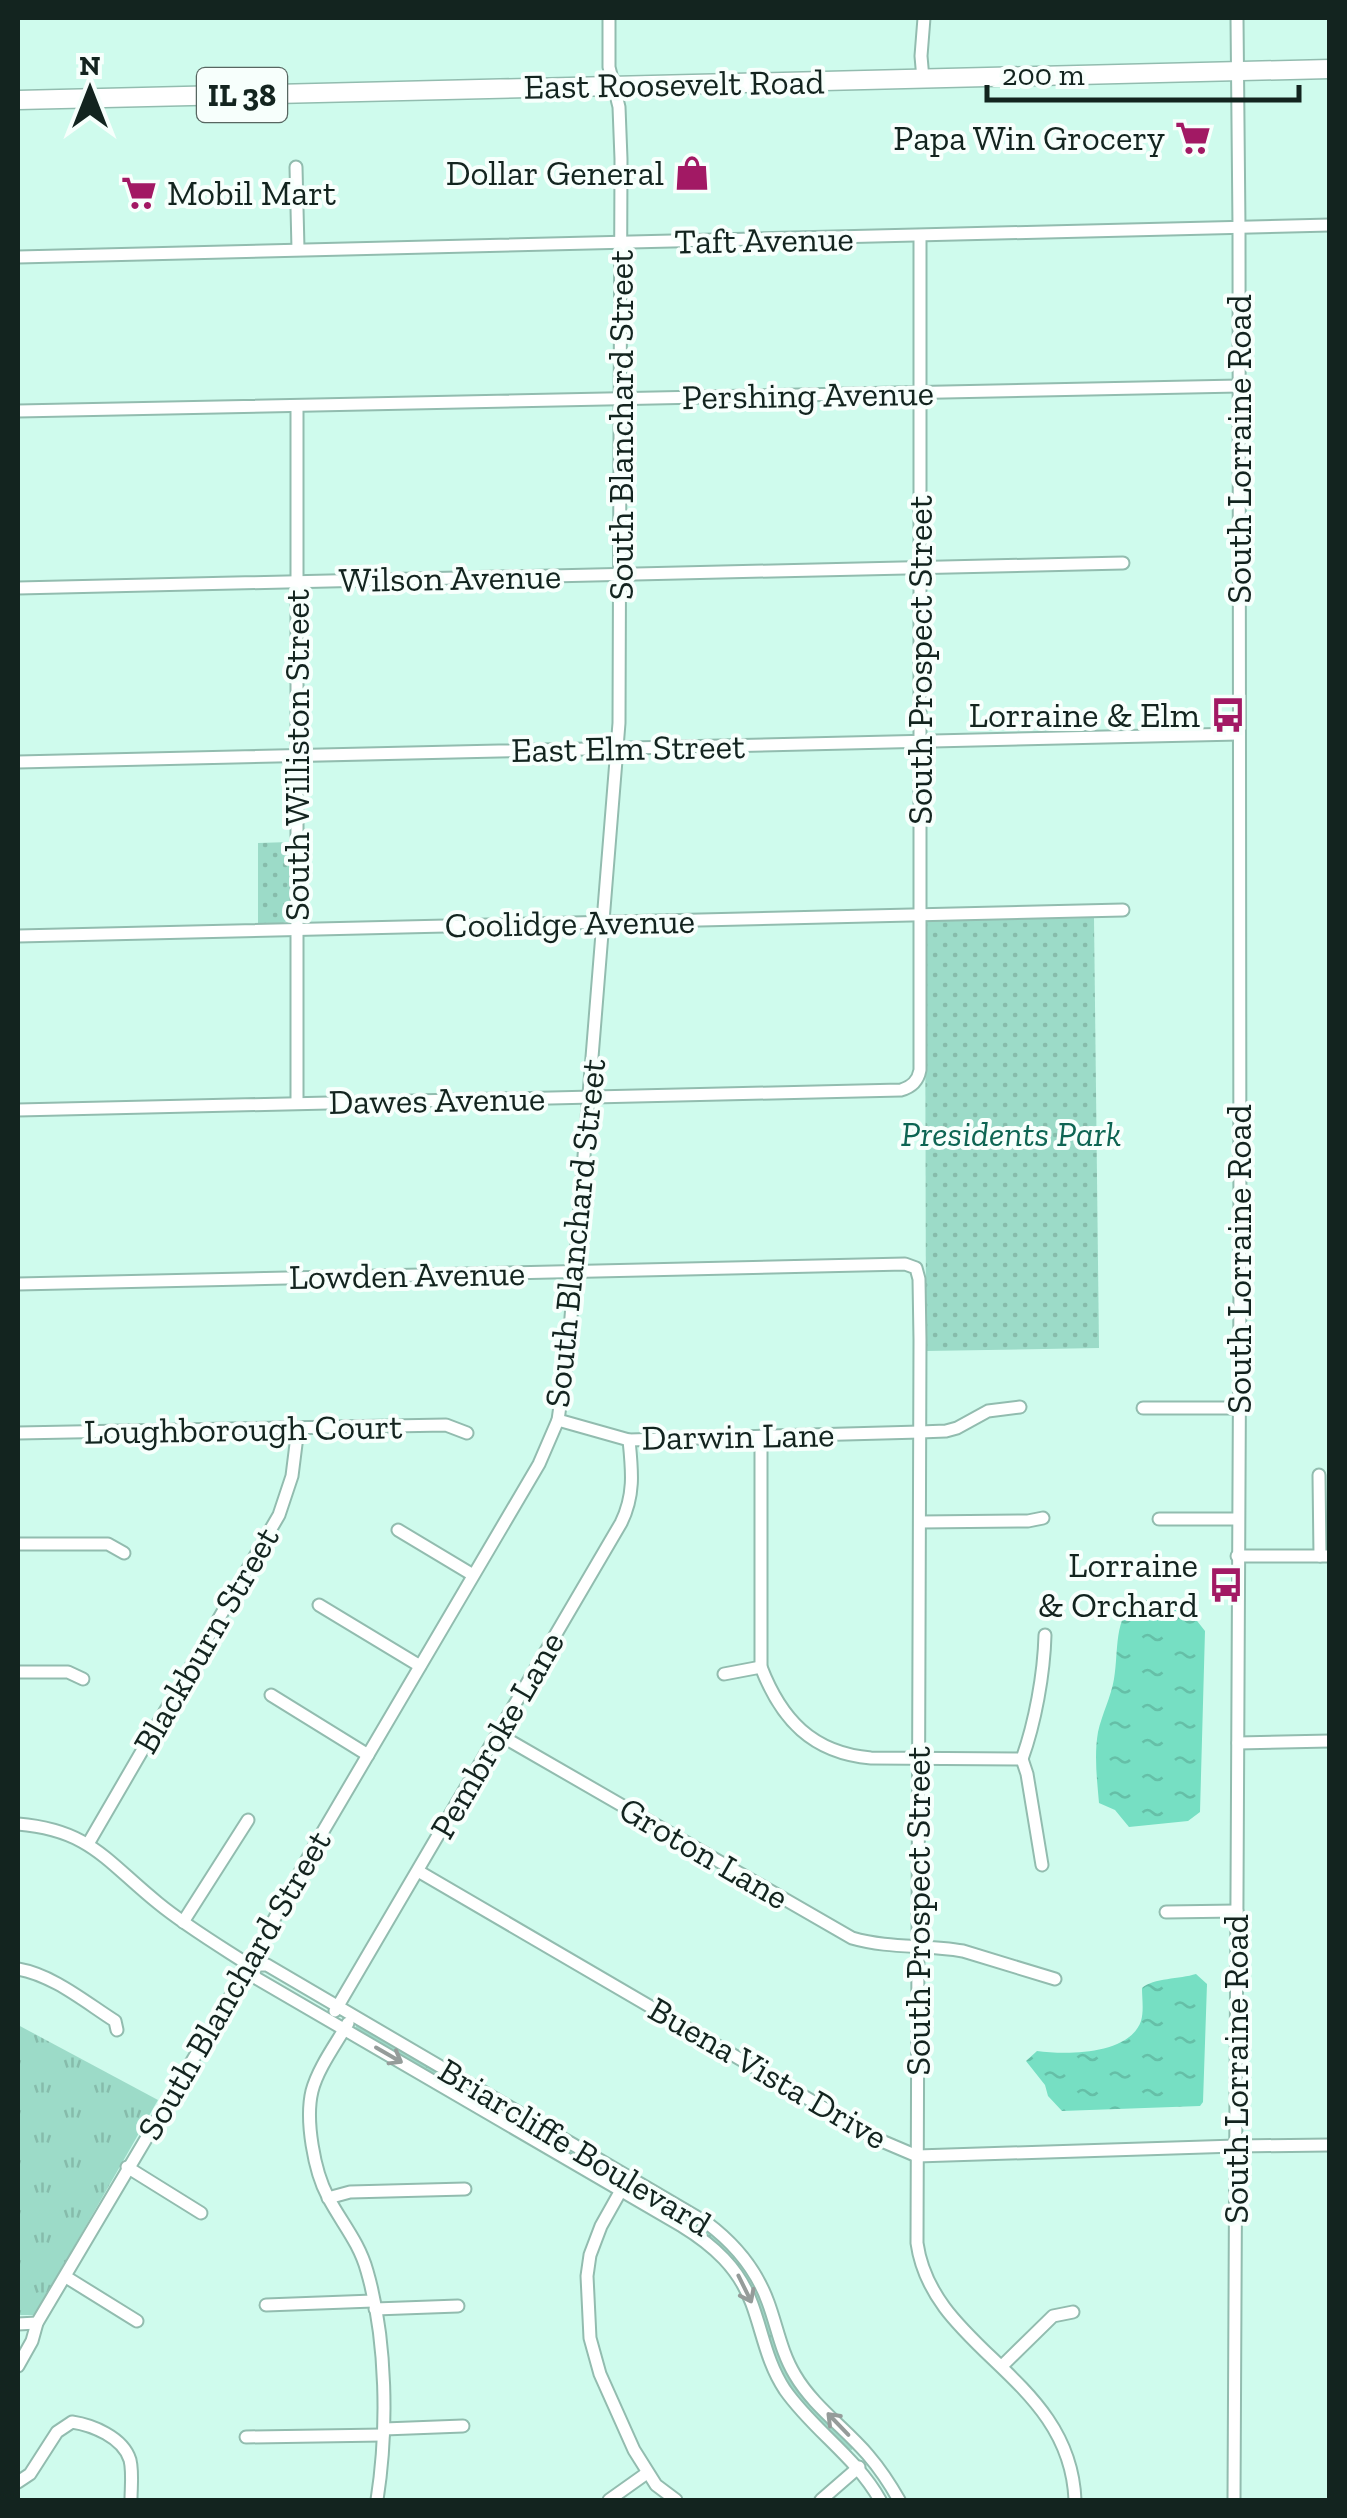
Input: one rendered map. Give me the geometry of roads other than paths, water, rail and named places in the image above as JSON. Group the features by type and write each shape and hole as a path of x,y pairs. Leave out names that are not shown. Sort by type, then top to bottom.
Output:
{"main road":[{"name":"East Roosevelt Road","path":"18,100 1330,69"}],"street":[{"name":"South Blanchard Street","path":"18,2366 37,2323 127,2167 540,1464 558,1420 565,1376 617,748 622,159 619,107 610,68 609,18"},
{"path":"923,78 924,18"},
{"name":"South Lorraine Road","path":"1234,2500 1238,1742 1237,18"},
{"path":"296,166 298,248"},
{"name":"Taft Avenue","path":"18,257 1330,225"},
{"name":"South Prospect Street","path":"914,1083 920,1070 920,236"},
{"name":"Pershing Avenue","path":"18,412 1239,386"},
{"name":"South Williston Street","path":"297,406 297,1104"},
{"name":"Wilson Avenue","path":"18,588 1123,563"},
{"name":"East Elm Street","path":"18,762 1239,734"},
{"name":"Coolidge Avenue","path":"18,936 1124,910"},
{"name":"Dawes Avenue","path":"18,1110 902,1090 914,1083"},
{"name":"Lowden Avenue","path":"18,1284 906,1264 916,1268"},
{"name":"South Prospect Street","path":"916,1268 920,1432 918,2243 924,2273 940,2302 1040,2406 1058,2435 1076,2500"},
{"name":"Darwin Lane","path":"558,1420 629,1440 946,1431 988,1411 1020,1408"},
{"path":"1143,1408 1238,1408"},
{"name":"Loughborough Court","path":"18,1433 446,1425 467,1432"},
{"name":"Blackburn Street","path":"88,1844 279,1514 292,1476 298,1428"},
{"path":"761,1436 761,1666 784,1712 800,1730 818,1741 862,1757 1022,1759"},
{"name":"Pembroke Lane","path":"330,2020 627,1512 632,1489 629,1440"},
{"path":"1237,1556 1325,1556 1319,1476"},
{"path":"920,1522 1043,1518"},
{"path":"1159,1519 1237,1520"},
{"path":"398,1530 473,1575"},
{"path":"18,1544 108,1544 124,1554"},
{"path":"319,1605 420,1666"},
{"path":"1042,1865 1028,1774 1022,1759 1028,1744 1045,1636"},
{"path":"724,1674 761,1666"},
{"path":"18,1672 68,1672 83,1679"},
{"path":"272,1694 368,1755"},
{"name":"Groton Lane","path":"498,1734 835,1930 869,1943 963,1950 1055,1979"},
{"path":"1238,1742 1330,1741"},
{"path":"183,1922 248,1820"},
{"name":"Briarcliffe Boulevard","path":"18,1824 50,1828 88,1844 155,1901 249,1965 256,1978 714,2248 738,2274 778,2379 798,2407 857,2468 880,2500"},
{"name":"Buena Vista Drive","path":"418,1870 877,2138 918,2156 1330,2146"},
{"path":"1166,1912 1237,1911"},
{"name":"Briarcliffe Boulevard","path":"249,1965 268,1966 707,2223 733,2245 758,2279 784,2354 800,2383 870,2457 898,2500"},
{"path":"18,1969 50,1980 115,2021 117,2030"},
{"path":"353,2015 316,2082 311,2100 313,2151 328,2198 358,2245 368,2271 381,2364 384,2432 376,2500"},
{"path":"127,2167 201,2213"},
{"path":"629,2178 590,2254 590,2338 604,2386 647,2473 676,2500"},
{"path":"328,2198 350,2192 464,2189"},
{"path":"66,2277 138,2321"},
{"path":"266,2305 458,2306"},
{"path":"1002,2366 1053,2316 1073,2312"},
{"path":"18,2324 37,2323"},
{"path":"18,2482 30,2474 57,2432 72,2422 88,2424 124,2449 130,2460 131,2500"},
{"path":"246,2437 463,2426"},
{"path":"821,2500 870,2457"},
{"path":"609,2500 647,2473"}],"water":[{"path":"1137,1598 1190,1612 1205,1631 1200,1812 1188,1821 1129,1827 1115,1810 1099,1803 1096,1750 1114,1679 1120,1625"},
{"path":"1196,1974 1207,1984 1200,2106 1062,2111 1048,2096 1045,2085 1026,2061 1037,2051 1080,2052 1124,2041 1141,2021 1142,1988 1160,1980"}],"place":[{"name":"Papa Win Grocery","path":"1193,138"},
{"name":"Dollar General","path":"692,173"},
{"name":"Mobil Mart","path":"139,193"},
{"name":"Lorraine & Elm","path":"1228,715"},
{"name":"Lorraine & Orchard","path":"1226,1585"}],"park label":[{"name":"Presidents Park","path":"1011,1134"}]}
